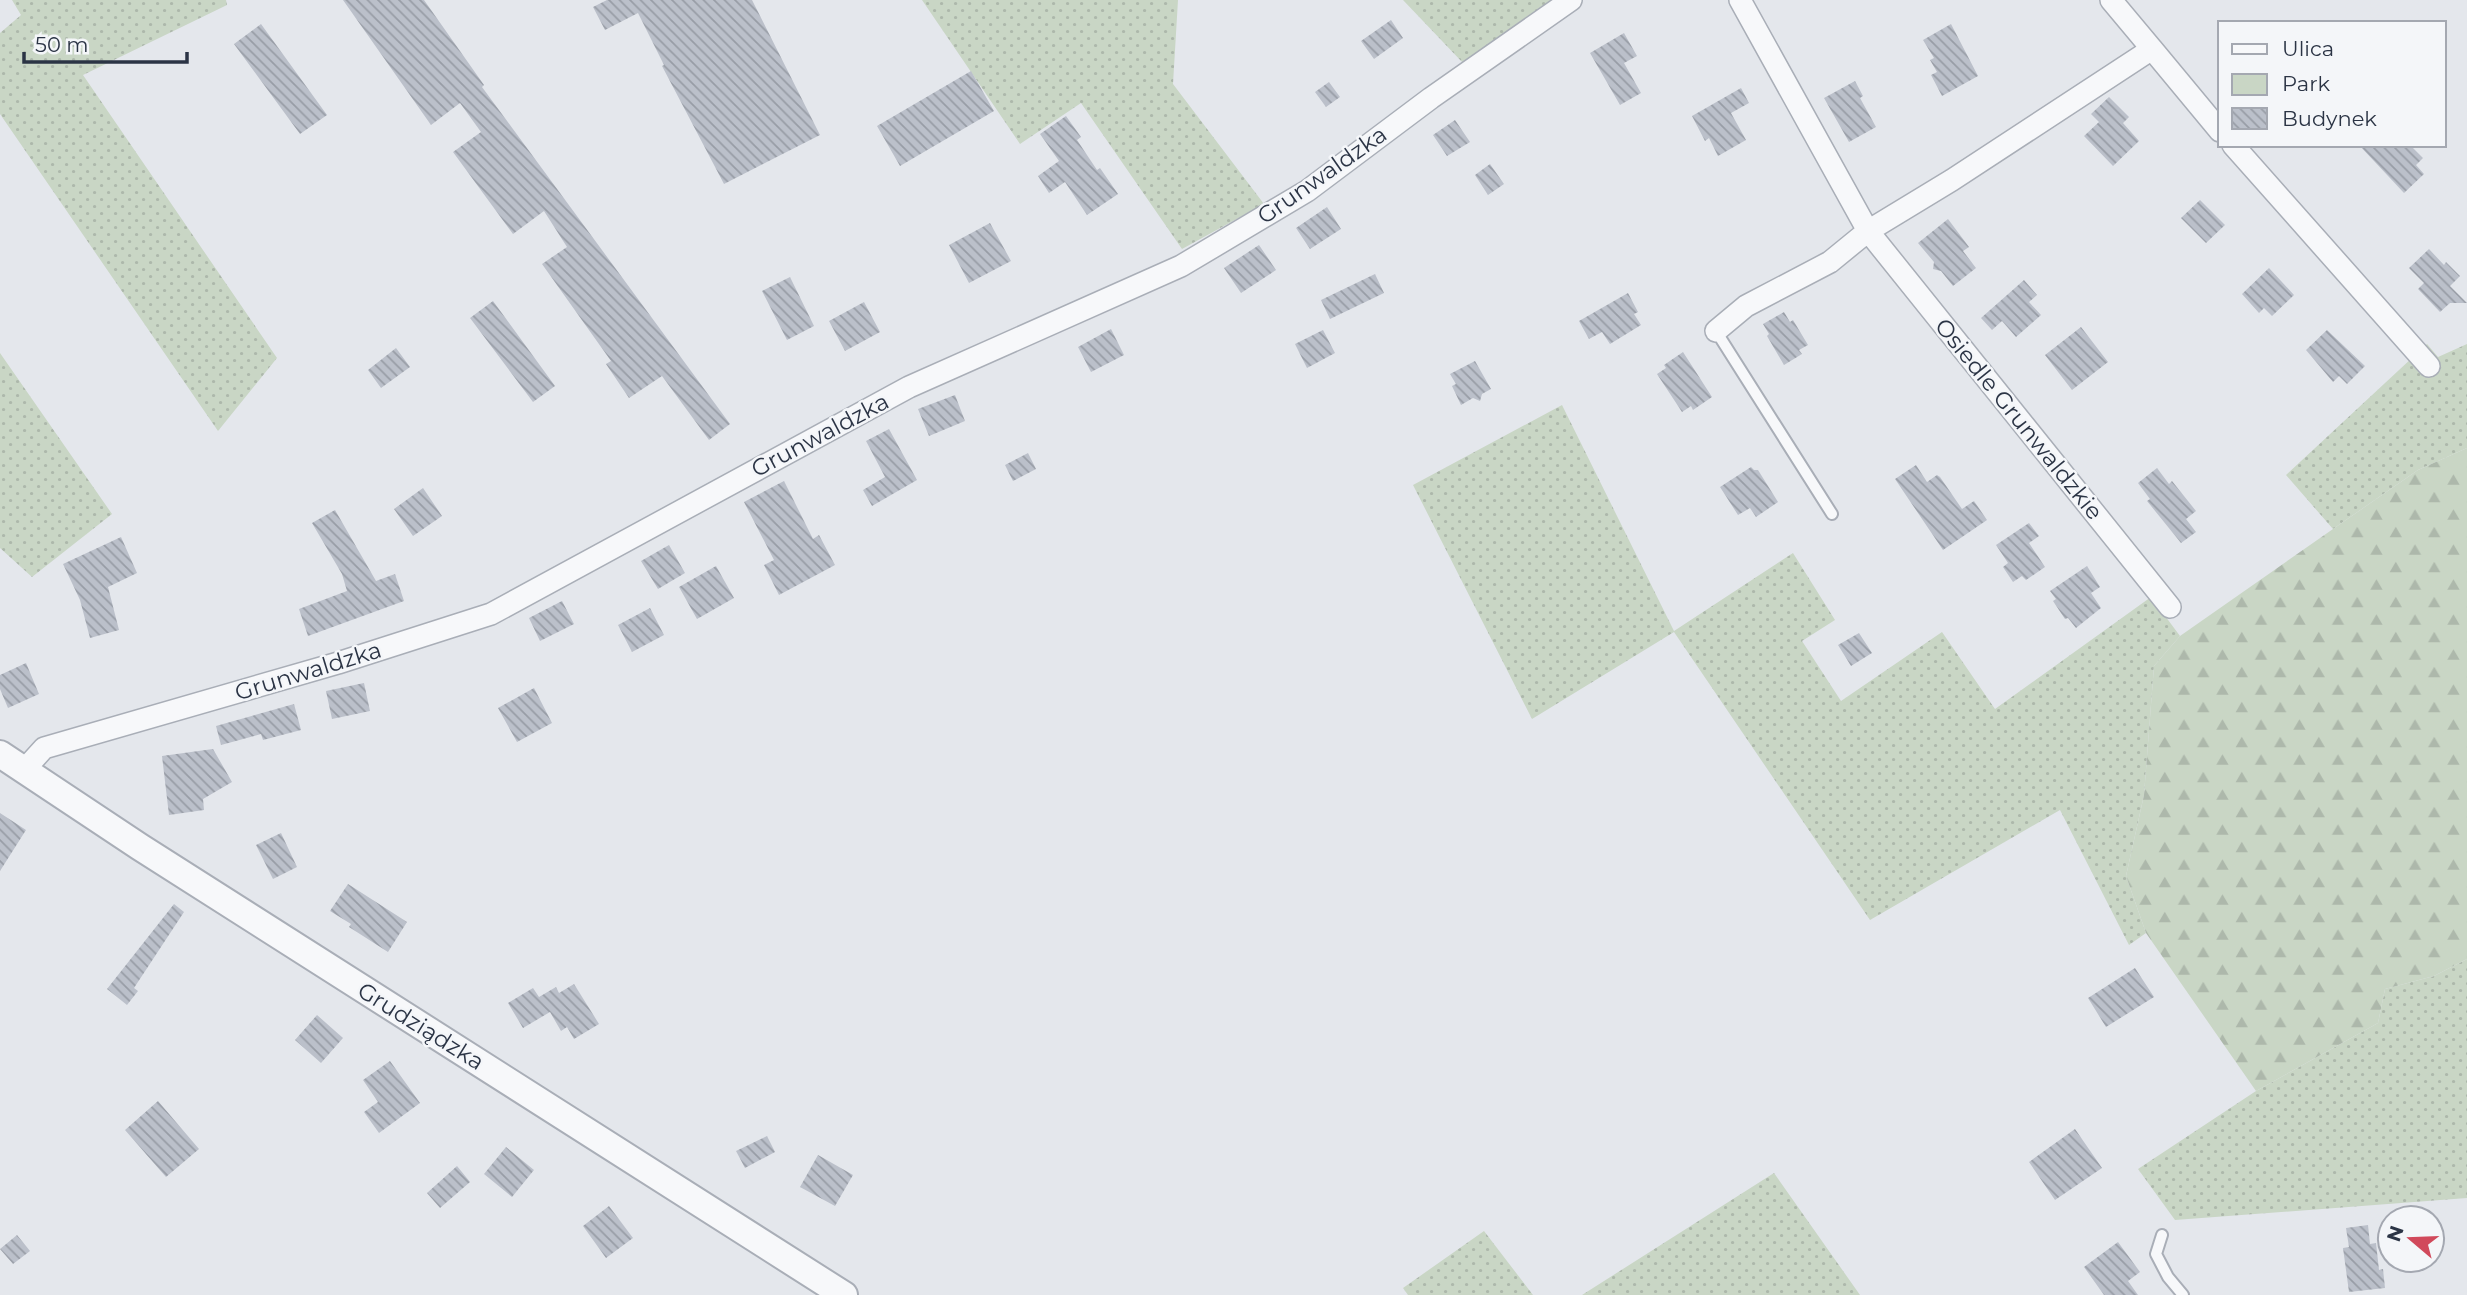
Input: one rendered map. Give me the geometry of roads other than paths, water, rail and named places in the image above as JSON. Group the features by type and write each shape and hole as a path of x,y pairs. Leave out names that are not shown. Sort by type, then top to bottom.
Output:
{"street":[{"name":"Grunwaldzka","path":"24,770 44,748 338,663 491,614 909,387 1181,266 1307,191 1431,98 1571,0"},
{"name":"Osiedle Grunwaldzkie","path":"1740,0 1868,230 2170,607"},
{"path":"2111,0 2218,129"},
{"path":"1716,331 1746,306 1829,262 1868,230 1952,180 2152,49"},
{"path":"2235,147 2429,366"},
{"name":"Grudziądzka","path":"0,754 140,847 844,1295"}],"lane":[{"path":"1716,331 1832,514"},
{"path":"2162,1235 2156,1254 2168,1277 2183,1295"}]}
